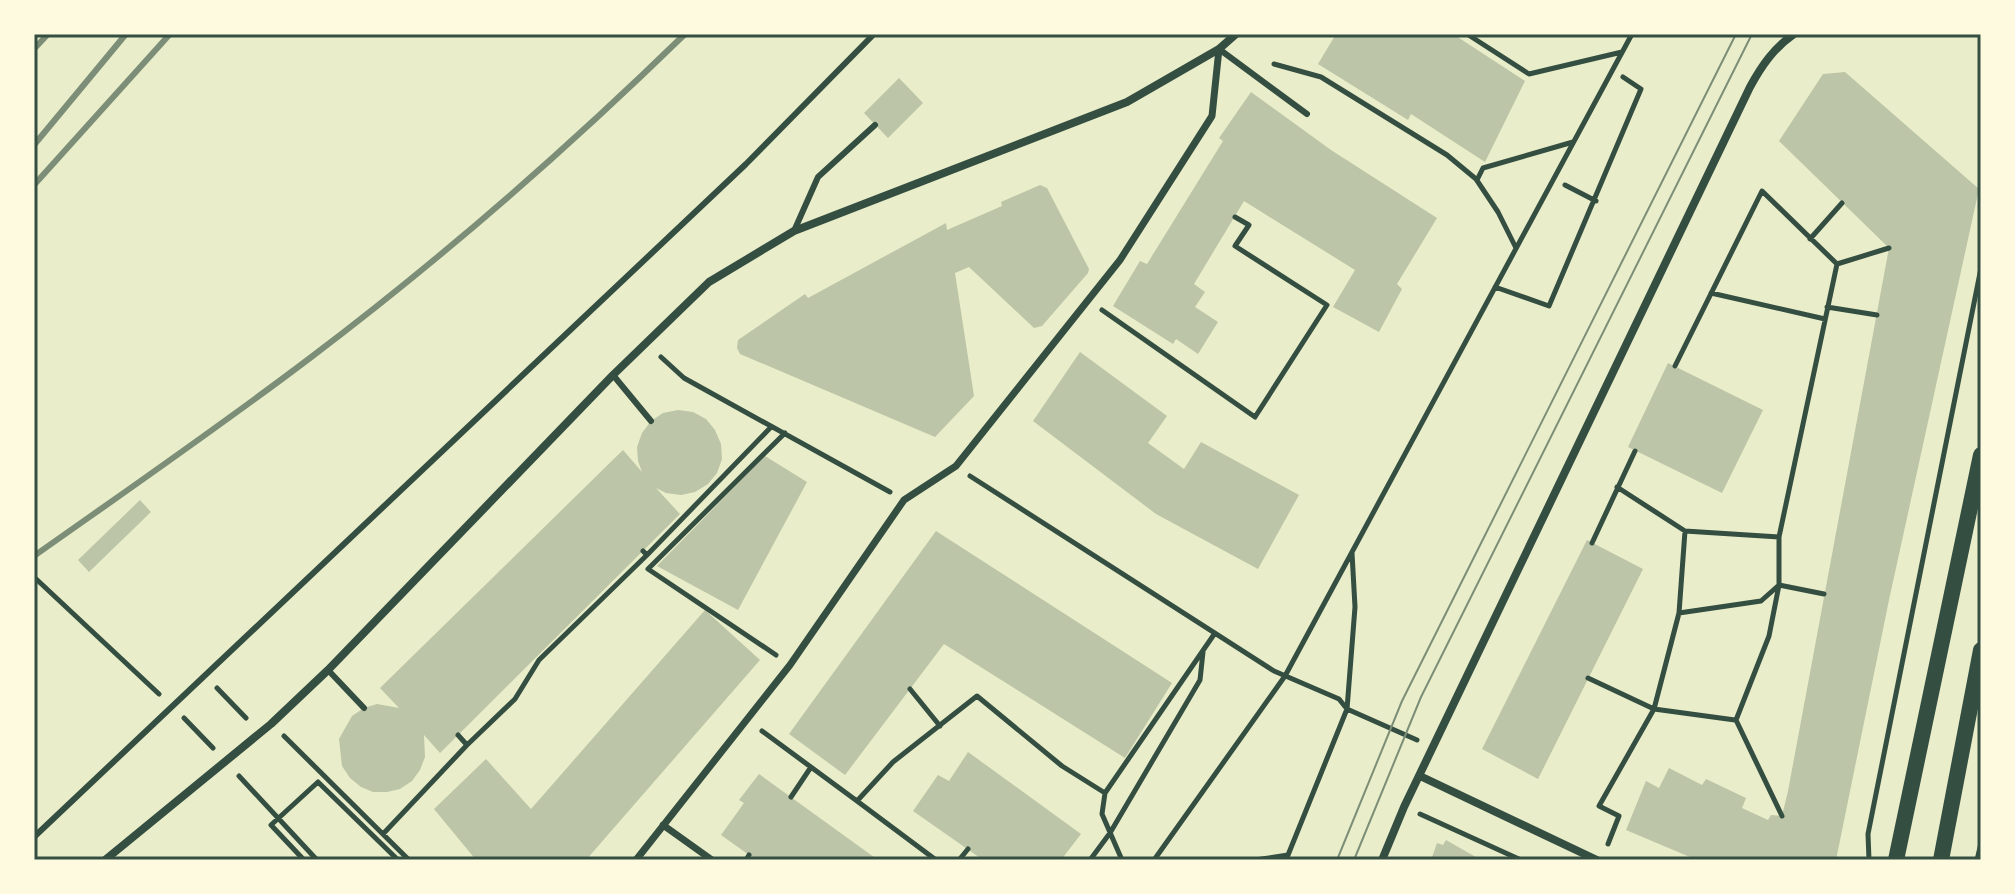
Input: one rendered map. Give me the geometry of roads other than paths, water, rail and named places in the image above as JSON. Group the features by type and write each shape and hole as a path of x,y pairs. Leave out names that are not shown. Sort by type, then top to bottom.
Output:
{"main road":[{"path":"1896,860 1981,455"},
{"path":"1941,860 1981,650"}],"street":[{"path":"105,860 261,733 328,670 613,375 709,282 794,231 1127,102 1219,49 1236,34"},
{"path":"1382,860 1404,807 1750,87 1779,45 1794,34"},
{"path":"636,860 790,665 904,500 956,466 1120,260 1212,116 1219,49"},
{"path":"1420,776 1597,860"},
{"path":"663,825 712,860"}],"lane":[{"path":"34,837 746,164 874,34"},
{"path":"1219,49 1307,114"},
{"path":"794,231 818,177 875,125"},
{"path":"613,375 651,421"},
{"path":"328,670 364,708"}],"tram line":[{"path":"1337,860 1402,701 1736,34"},
{"path":"1354,860 1421,697 1752,34"}],"railway":[{"path":"34,49 48,34"},
{"path":"34,145 126,34"},
{"path":"34,185 170,34"},
{"path":"34,556 241,409 407,282 549,161 685,34"}]}
